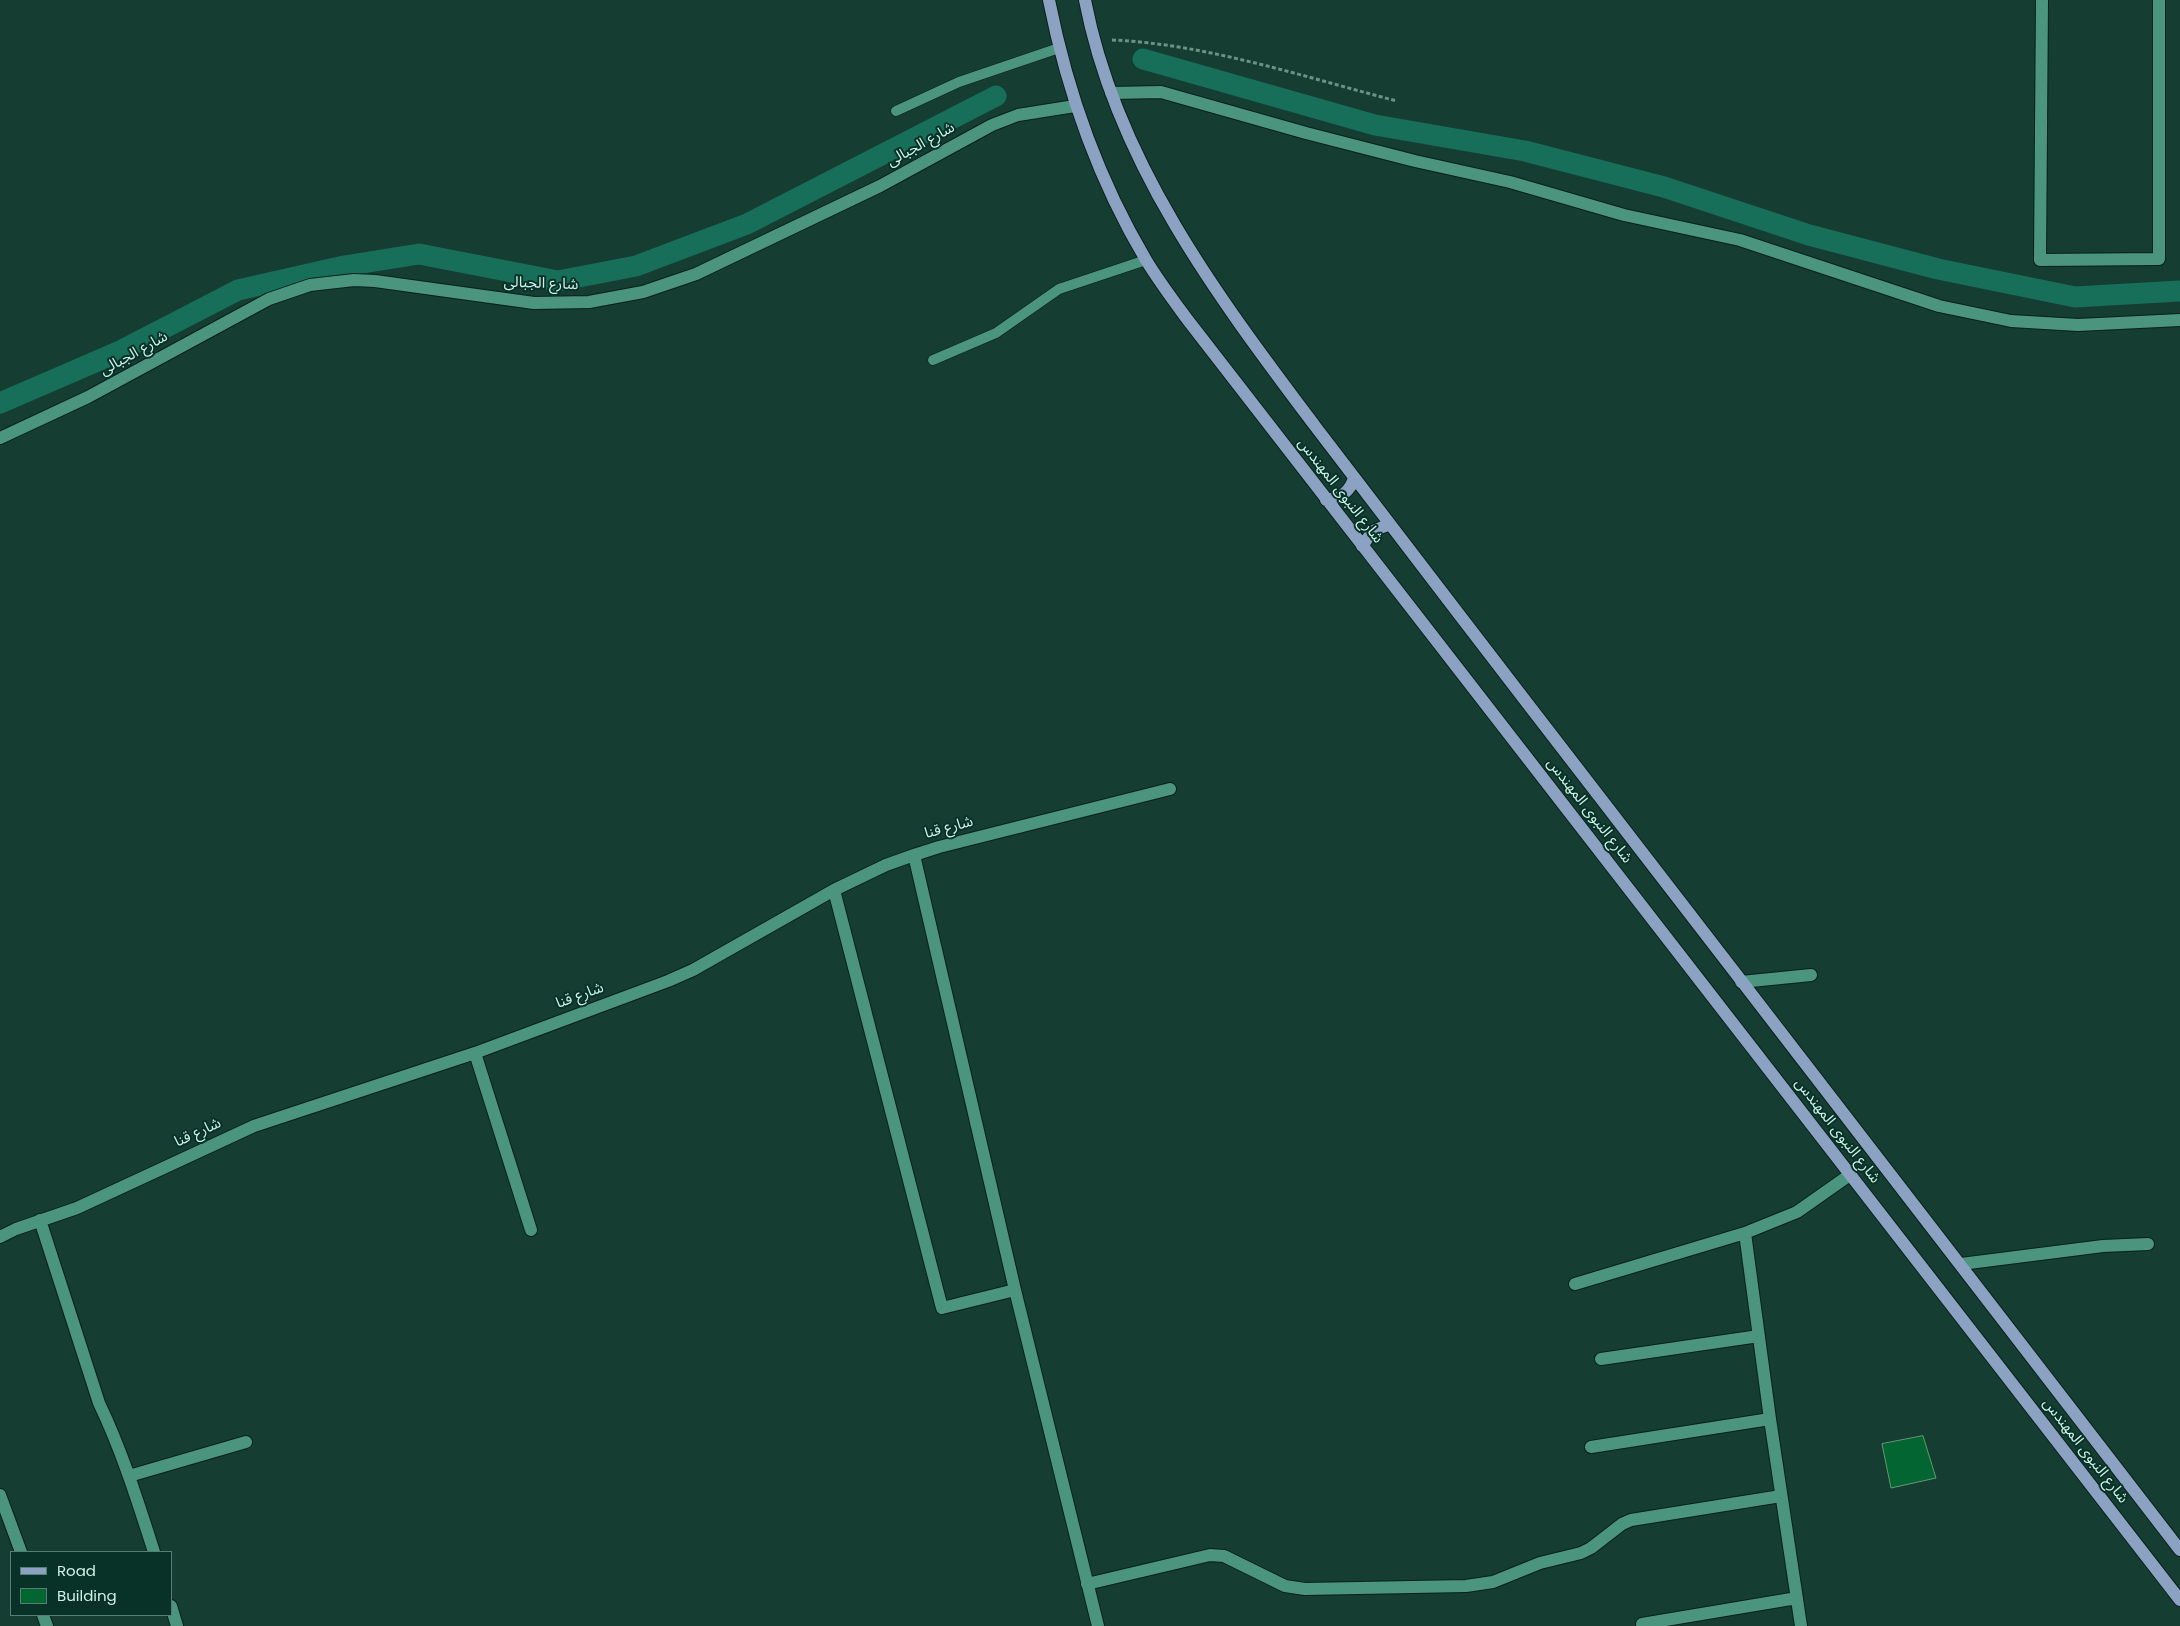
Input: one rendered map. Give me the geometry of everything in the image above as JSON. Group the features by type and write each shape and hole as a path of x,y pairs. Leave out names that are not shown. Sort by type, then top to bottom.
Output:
{"main road":[{"name":"شارع النبوى المهندس","path":"1049,0 1059,48 1075,106 1093,154 1117,207 1146,260 1187,319 2180,1600"},
{"name":"شارع النبوى المهندس","path":"1085,0 1093,39 1126,130 1172,222 1232,315 1354,478 2180,1550"},
{"path":"1326,500 1336,499 1344,494 1349,490 1354,478"},
{"path":"1362,546 1373,531 1390,524"}],"street":[{"path":"2042,0 2040,260 2159,259 2159,0"},
{"path":"1111,93 1161,92 1306,133 1415,161 1510,182 1624,215 1740,240 1939,306 2011,321 2078,325 2180,320"},
{"name":"شارع الجبالى","path":"0,438 88,397 269,299 289,291 332,282 368,281 507,300 562,304 617,298 644,292 696,274 871,190 992,125 1018,115 1075,106"},
{"name":"شارع قنا","path":"0,1237 16,1229 77,1208 245,1129 475,1053 681,976 834,890 878,869 914,855 939,847 1170,789"},
{"path":"914,855 1015,1290 1098,1626"},
{"path":"834,890 942,1308 1015,1290"},
{"path":"1741,982 1811,975"},
{"path":"475,1053 531,1230"},
{"path":"1576,1284 1745,1233 1797,1212 1851,1174"},
{"path":"40,1220 99,1403 129,1476 154,1551"},
{"path":"1745,1233 1801,1626"},
{"path":"1961,1264 2103,1246 2148,1244"},
{"path":"1601,1358 1759,1336"},
{"path":"1591,1447 1770,1419"},
{"path":"129,1476 246,1442"},
{"path":"0,1495 21,1551"},
{"path":"1087,1584 1210,1555 1224,1556 1285,1586 1305,1589 1466,1586 1493,1582 1540,1563 1581,1553 1591,1548 1612,1530 1631,1520 1781,1496"},
{"path":"1642,1624 1797,1598"},
{"path":"172,1609 178,1626"}],"lane":[{"path":"896,111 959,82 1059,48"},
{"path":"933,360 996,333 1059,289 1146,260"}],"path":[{"path":"1093,39 1145,41 1206,52 1397,101"}],"building":[{"path":"1923,1436 1936,1478 1891,1488 1882,1444"}],"waterway":[{"path":"1143,59 1375,125 1525,151 1664,187 1809,235 1938,269 2075,297 2180,291"},
{"path":"0,403 118,352 238,290 344,266 419,254 558,281 636,266 747,224 996,96"}]}
